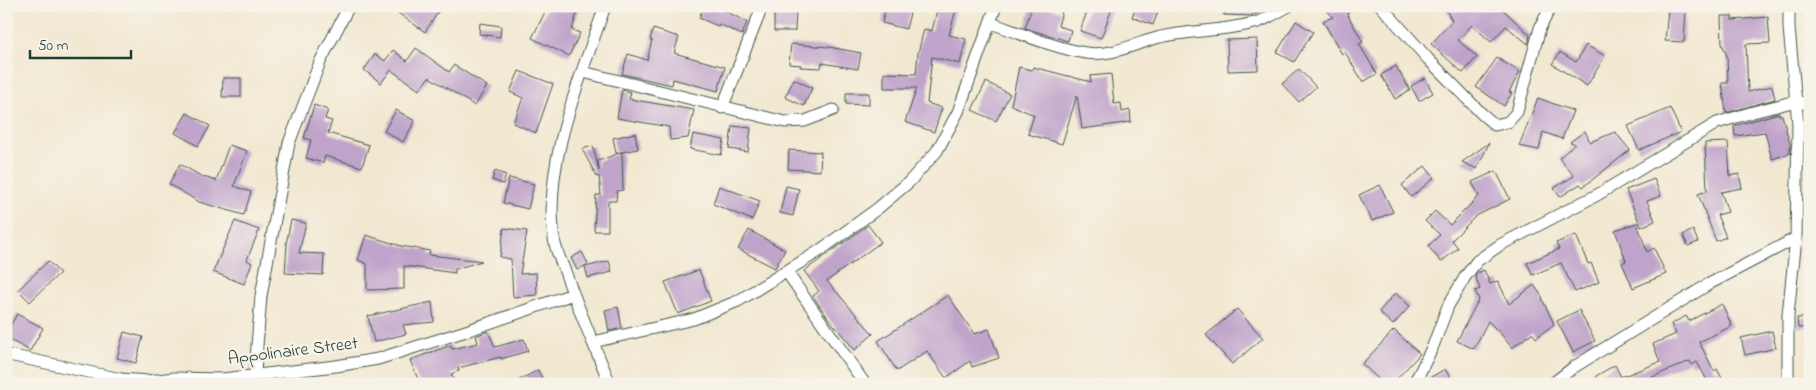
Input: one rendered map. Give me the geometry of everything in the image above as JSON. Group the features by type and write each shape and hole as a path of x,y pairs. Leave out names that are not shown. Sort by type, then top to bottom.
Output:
{"street":[{"path":"254,379 261,296 289,143 320,62 348,6"},
{"path":"605,6 582,72 559,148 552,193 554,239 573,294 610,384"},
{"path":"722,108 761,6"},
{"path":"593,342 694,319 738,301 819,250 877,209 910,182 937,151 958,112 996,6"},
{"path":"991,23 1062,47 1086,53 1104,53 1160,37 1228,28 1260,21 1289,6"},
{"path":"1381,6 1428,59 1495,125 1508,122 1517,112 1540,28 1551,6"},
{"path":"1788,384 1788,315 1796,238 1798,124 1789,28 1789,6"},
{"path":"582,72 785,122 805,121 833,110"},
{"path":"1412,384 1433,346 1448,306 1465,277 1478,261 1500,245 1597,195 1717,123 1796,101 1810,105"},
{"path":"1552,384 1574,367 1709,284 1796,238"},
{"path":"786,271 865,384"},
{"name":"Appolinaire Street","path":"9,355 122,380 148,381 175,378 254,379 378,358 573,294"}],"building":[{"path":"388,6 442,6 425,32"},
{"path":"548,6 579,6 572,30 580,33 569,56 532,38"},
{"path":"704,6 727,6 725,11 747,22 742,35 719,24 718,26 699,18"},
{"path":"886,6 900,6 911,9 906,29 882,23"},
{"path":"938,6 957,6 949,35 966,39 960,64 932,57 927,103 942,108 934,132 905,122 917,88 884,88 884,73 916,74 918,53 924,29 932,31"},
{"path":"1032,6 1043,6 1062,12 1058,26 1071,30 1068,41 1025,28"},
{"path":"1089,6 1113,6 1101,38 1080,31"},
{"path":"1136,6 1160,6 1153,25 1132,17"},
{"path":"1224,6 1263,6 1262,12 1250,16 1224,15"},
{"path":"1323,6 1356,6 1347,14 1363,42 1359,44 1377,74 1363,82 1345,52 1342,54 1323,21 1333,17"},
{"path":"1444,6 1499,6 1530,35 1528,44 1506,26 1491,42 1472,25 1458,40 1477,57 1463,73 1431,44 1452,21"},
{"path":"1668,9 1686,10 1684,42 1665,41"},
{"path":"774,10 796,10 795,31 774,31"},
{"path":"1721,16 1732,16 1732,20 1768,17 1770,43 1746,44 1748,92 1772,86 1775,99 1726,113 1722,83 1728,83 1727,56 1722,44"},
{"path":"1296,21 1313,32 1294,62 1277,52"},
{"path":"480,23 501,26 500,37 479,34"},
{"path":"653,29 679,37 674,53 725,67 718,91 673,79 672,85 622,74 628,54 647,60"},
{"path":"1257,39 1258,70 1228,71 1227,40"},
{"path":"791,44 829,47 861,53 858,69 822,63 821,68 800,67 801,65 789,64"},
{"path":"1586,45 1605,56 1587,86 1552,64 1560,52 1576,62"},
{"path":"416,48 449,72 454,65 487,86 475,106 429,77 419,90 391,70 381,83 364,70 375,54 385,61 393,50 407,61"},
{"path":"1497,58 1520,72 1509,92 1512,93 1504,106 1476,87"},
{"path":"1396,66 1410,90 1395,99 1381,75"},
{"path":"1019,67 1032,70 1033,67 1091,82 1090,76 1111,74 1114,104 1121,103 1122,112 1130,110 1131,122 1082,129 1077,95 1062,144 1028,134 1034,115 1011,105"},
{"path":"1299,69 1316,87 1299,102 1282,84"},
{"path":"519,71 553,84 536,133 513,123 523,98 510,92"},
{"path":"223,78 241,78 241,97 222,97"},
{"path":"1425,78 1433,93 1419,101 1411,86"},
{"path":"794,79 812,88 804,106 785,97"},
{"path":"986,82 1010,94 996,121 972,110"},
{"path":"622,90 631,92 629,99 694,110 688,138 670,140 669,127 617,118"},
{"path":"846,93 869,93 869,105 846,104"},
{"path":"1538,98 1573,111 1562,139 1543,132 1539,150 1519,146"},
{"path":"314,105 328,110 325,119 332,121 328,133 369,145 362,167 325,156 323,163 306,158 311,140 304,138"},
{"path":"1670,108 1681,132 1639,150 1628,126"},
{"path":"396,110 415,121 403,142 384,131"},
{"path":"187,113 210,126 198,146 175,133"},
{"path":"1779,113 1779,115 1782,115 1790,144 1790,153 1772,159 1765,132 1735,136 1734,126"},
{"path":"732,126 751,128 748,152 729,149"},
{"path":"1585,131 1590,142 1615,132 1630,150 1583,187 1580,184 1560,197 1554,188 1574,176 1559,158 1575,144 1570,142"},
{"path":"635,133 638,149 616,153 613,138"},
{"path":"693,134 724,140 721,155 690,149"},
{"path":"1728,142 1730,176 1739,174 1742,188 1721,192 1728,212 1717,215 1726,237 1716,241 1698,194 1707,191 1705,143"},
{"path":"1489,143 1477,169 1462,162"},
{"path":"229,145 247,151 234,186 251,192 244,215 199,202 169,184 180,164 201,176 216,181"},
{"path":"593,146 599,171 598,161 622,152 623,190 617,191 616,201 608,201 608,231 594,231 596,195 601,195 599,176 597,177 582,149"},
{"path":"789,150 821,152 820,171 788,169"},
{"path":"1425,166 1434,178 1411,197 1402,185"},
{"path":"495,171 506,175 503,184 492,180"},
{"path":"1496,171 1510,199 1476,216 1452,240 1458,248 1441,262 1428,246 1440,235 1425,221 1435,211 1450,225 1479,196 1472,182"},
{"path":"509,178 534,184 528,209 503,203"},
{"path":"1654,179 1661,196 1647,201 1655,221 1641,227 1626,190"},
{"path":"1380,185 1393,212 1372,221 1359,195"},
{"path":"719,186 760,201 752,220 713,204"},
{"path":"786,186 799,189 793,216 780,213"},
{"path":"291,220 306,223 299,253 324,254 323,275 285,273 286,244"},
{"path":"235,221 259,230 247,260 252,263 244,284 213,272"},
{"path":"1637,223 1647,252 1654,248 1666,274 1633,288 1622,263 1626,261 1615,230"},
{"path":"868,225 881,242 827,281 873,334 855,350 828,318 813,296 819,291 804,271"},
{"path":"504,228 527,231 520,274 536,273 537,295 513,297 511,259 500,257"},
{"path":"749,230 785,250 775,268 738,249"},
{"path":"1693,230 1698,242 1688,246 1683,235"},
{"path":"366,235 401,246 430,251 429,255 482,261 455,269 455,273 404,266 404,289 367,290 367,264 358,260"},
{"path":"1576,235 1588,264 1591,263 1599,282 1575,292 1561,263 1533,275 1527,263 1559,249 1556,243"},
{"path":"582,252 588,264 577,270 571,258"},
{"path":"48,261 60,273 30,302 18,290"},
{"path":"609,261 612,272 588,278 585,267"},
{"path":"699,270 711,301 678,314 665,282"},
{"path":"1484,270 1490,284 1498,281 1509,304 1534,285 1543,298 1554,324 1536,338 1532,333 1512,348 1488,321 1474,349 1457,341 1479,299 1475,291 1480,289 1475,276"},
{"path":"1395,293 1410,306 1393,325 1379,312"},
{"path":"948,295 974,334 989,329 999,358 972,367 970,361 946,378 927,351 897,371 878,341"},
{"path":"432,302 434,322 403,325 406,334 374,342 368,316"},
{"path":"1722,304 1732,326 1699,342 1714,371 1717,369 1725,384 1709,384 1697,362 1692,365 1690,361 1636,384 1600,384 1596,376 1615,365 1621,377 1660,362 1653,344 1676,334 1671,324 1686,316 1689,321"},
{"path":"618,307 622,328 609,331 605,310"},
{"path":"1237,309 1263,338 1232,364 1206,335"},
{"path":"1579,310 1595,341 1573,352 1557,321"},
{"path":"17,314 43,328 30,351 6,338 6,333"},
{"path":"1810,317 1810,327 1798,328 1797,318"},
{"path":"1394,330 1420,354 1392,384 1384,384 1362,364"},
{"path":"488,331 495,347 524,339 528,351 458,368 459,371 451,374 457,384 420,384 410,360 451,345 452,349 478,343 476,336"},
{"path":"1772,331 1776,348 1745,355 1741,338"},
{"path":"124,332 143,337 136,363 117,358"},
{"path":"1445,369 1454,384 1422,384 1424,381"},
{"path":"538,370 545,384 512,384"}]}
